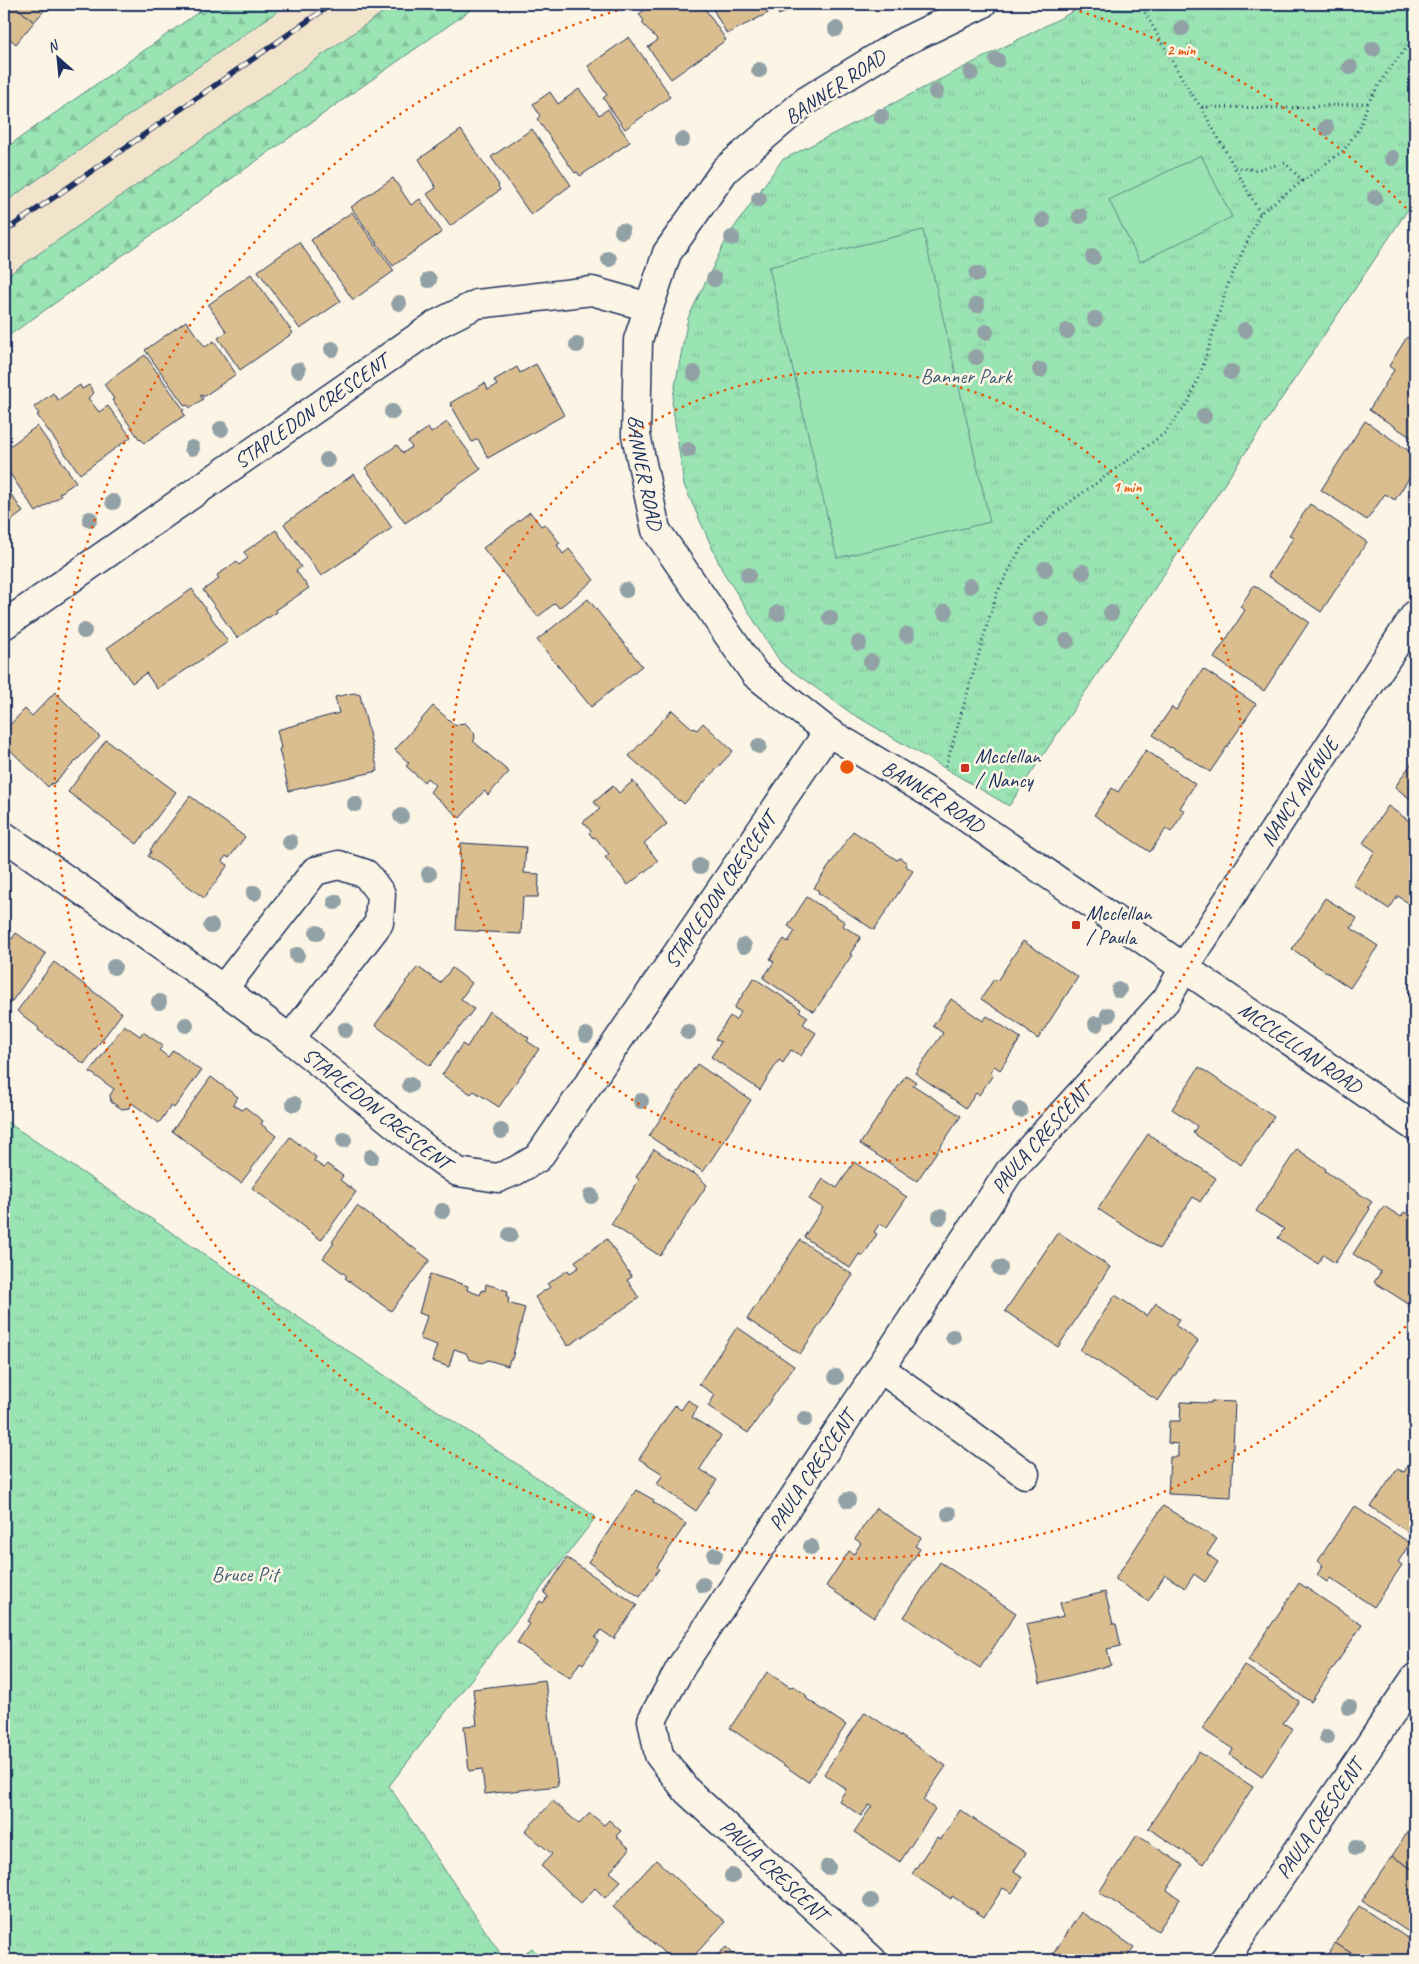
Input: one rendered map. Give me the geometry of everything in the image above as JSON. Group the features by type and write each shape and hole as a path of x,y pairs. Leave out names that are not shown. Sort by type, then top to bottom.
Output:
{"street":[{"name":"BANNER ROAD","path":"982,4 899,44 806,101 725,170 667,254 649,307 638,340 636,435 656,530 755,674 828,732 938,798 1184,968"},
{"name":"STAPLEDON CRESCENT","path":"4,625 437,324 477,304 592,291 649,307"},
{"name":"NANCY AVENUE","path":"1184,968 1411,630"},
{"name":"STAPLEDON CRESCENT","path":"4,836 223,989 290,1039 427,1150 458,1172 498,1178 538,1158 828,732"},
{"path":"223,989 315,871 339,865 366,874 381,894 379,922 290,1039"},
{"name":"MCCLELLAN ROAD","path":"1184,968 1415,1127"},
{"name":"PAULA CRESCENT","path":"872,1960 687,1791 658,1755 652,1720 681,1667 1009,1172 1166,1000 1184,968"},
{"path":"880,1368 1025,1474"},
{"name":"PAULA CRESCENT","path":"1224,1960 1415,1678"}],"path":[{"path":"1140,4 1190,92 1201,106 1260,213"},
{"path":"938,798 996,595 1021,548 1055,513 1165,433 1189,401 1203,366 1227,287 1260,213 1344,150 1360,127 1368,103 1384,75 1415,36"},
{"path":"1201,106 1291,108 1368,103"},
{"path":"1235,167 1255,170 1285,163 1303,181"}],"shaded area":[{"path":"289,4 395,4 4,278 4,204"}],"green space":[{"path":"189,4 216,4 202,14"},
{"path":"210,4 288,4 4,203 4,149"},
{"path":"395,4 479,4 4,339 4,278"},
{"name":"Banner Park","path":"1088,4 1415,4 1415,199 1009,806 851,713 781,663 722,570 684,485 672,402 688,318 728,236 782,160"},
{"path":"1201,155 1232,217 1140,262 1109,200"},
{"path":"923,230 990,522 837,558 769,267"},
{"name":"Bruce Pit","path":"4,1120 596,1517 389,1786 500,1953 508,1960 4,1960"},
{"path":"532,1948 543,1960 515,1960"}],"building":[{"path":"4,4 13,4 34,22 16,44 4,34"},
{"path":"13,4 50,4 34,22"},
{"path":"653,4 702,4 726,40 671,79 648,47 657,41 642,23 644,21 639,14"},
{"path":"710,4 763,4 768,13 727,34"},
{"path":"774,4 801,4 779,15"},
{"path":"4,34 9,38 4,45"},
{"path":"629,37 670,97 625,129 603,98 607,95 588,66"},
{"path":"579,89 599,115 608,109 630,142 580,176 577,172 575,173 537,119 540,116 533,104 550,92 558,104"},
{"path":"532,129 571,185 531,215 491,157"},
{"path":"461,130 499,185 500,190 450,226 427,194 436,188 419,159"},
{"path":"393,178 411,205 420,199 442,232 393,266 351,207"},
{"path":"352,212 394,271 353,300 311,240"},
{"path":"299,242 341,301 300,329 258,271"},
{"path":"251,274 293,333 240,370 218,338 227,332 208,305"},
{"path":"186,321 205,347 214,341 236,374 203,397 202,395 200,396 203,399 190,408 188,405 185,406 145,350"},
{"path":"1407,337 1415,343 1415,440 1369,410 1394,370 1389,366"},
{"path":"145,355 184,410 182,411 185,415 144,443 112,400 114,399 104,384"},
{"path":"536,364 564,415 488,458 478,439 472,442 450,403 485,383 488,390 497,385 494,380 517,367 520,373"},
{"path":"80,385 82,389 89,385 94,393 88,398 99,412 108,406 131,437 80,474 37,415 39,414 34,407 53,393 58,400"},
{"path":"1365,421 1415,455 1415,469 1395,500 1385,494 1367,520 1321,490"},
{"path":"447,422 481,469 405,523 365,468 397,445 403,453 412,447 408,442 428,428 431,433"},
{"path":"37,426 76,482 59,494 61,496 36,512 4,465 4,447 7,448"},
{"path":"354,474 392,528 321,576 284,524"},
{"path":"4,484 23,512 4,526"},
{"path":"1310,504 1367,542 1321,612 1268,576 1294,537 1289,535"},
{"path":"530,512 541,526 545,524 560,543 557,545 563,554 569,549 594,580 559,608 555,603 538,617 483,548"},
{"path":"276,530 301,567 296,571 309,588 237,638 203,590 219,579 217,575 237,562 239,565 248,558 244,552"},
{"path":"1254,585 1309,622 1264,691 1214,658 1245,610 1240,607"},
{"path":"192,589 228,642 157,689 146,673 132,683 107,648"},
{"path":"588,599 642,666 591,707 537,640"},
{"path":"1203,669 1256,704 1210,772 1170,748 1153,735 1172,707 1176,710"},
{"path":"55,692 100,737 48,787 4,744 4,731 25,709 32,716"},
{"path":"354,693 360,695 378,771 289,791 279,749 281,748 277,730 339,713 335,697"},
{"path":"433,706 456,726 465,723 474,732 475,739 473,741 509,772 488,795 484,791 460,818 430,792 435,785 427,778 424,782 406,766 409,763 395,750"},
{"path":"672,710 693,729 697,730 703,723 733,751 684,804 629,756"},
{"path":"106,740 176,792 137,844 68,792"},
{"path":"1146,750 1195,784 1180,808 1185,811 1171,832 1166,829 1150,852 1094,815 1112,788 1118,792"},
{"path":"1415,758 1415,803 1395,787"},
{"path":"633,781 667,824 644,843 658,861 628,885 605,857 609,854 595,837 593,838 589,833 591,831 583,822 600,809 594,802 613,786 619,793"},
{"path":"190,796 245,837 229,858 226,856 222,861 228,865 204,898 148,856 151,852 150,850"},
{"path":"1388,806 1415,825 1415,871 1412,876 1415,878 1414,907 1398,896 1389,909 1353,885 1375,851 1363,843"},
{"path":"853,831 897,860 900,858 913,871 874,930 818,893 819,891 814,888"},
{"path":"461,843 526,847 524,873 539,874 538,897 523,897 521,934 456,930"},
{"path":"807,897 845,922 843,926 861,937 850,954 852,955 814,1012 763,978 774,962 770,959 784,939 788,942 795,931 788,926"},
{"path":"1325,898 1357,918 1351,928 1378,946 1350,988 1292,949"},
{"path":"4,933 12,939 16,933 46,954 7,1008 4,1005"},
{"path":"1023,941 1078,977 1038,1039 981,999 994,979 997,981"},
{"path":"54,962 122,1013 84,1064 38,1030 39,1028 17,1011"},
{"path":"418,967 440,983 452,968 472,983 461,999 474,1009 430,1066 375,1025 405,982"},
{"path":"754,978 801,1009 799,1011 808,1017 803,1024 816,1033 801,1056 791,1050 783,1063 779,1060 760,1090 711,1057 721,1042 715,1039 730,1016 735,1020 741,1012 734,1008"},
{"path":"951,999 983,1021 987,1016 1021,1038 1000,1070 994,1066 990,1072 993,1075 979,1095 976,1093 966,1108 915,1073 943,1033 933,1026"},
{"path":"1415,1007 1415,1023 1408,1018"},
{"path":"489,1011 529,1038 527,1041 539,1049 499,1107 474,1091 471,1094 442,1075 462,1044 467,1047"},
{"path":"124,1025 140,1036 143,1032 163,1046 159,1050 168,1057 173,1050 201,1071 174,1108 171,1106 159,1123 132,1103 129,1108 122,1109 111,1102 110,1095 114,1089 90,1072"},
{"path":"697,1064 751,1100 703,1172 649,1136"},
{"path":"1199,1067 1274,1117 1241,1165 1193,1133 1197,1126 1172,1109"},
{"path":"906,1075 916,1082 913,1085 961,1116 917,1181 860,1144"},
{"path":"211,1077 238,1097 233,1104 242,1110 245,1107 263,1121 261,1124 276,1136 241,1183 172,1131"},
{"path":"1148,1134 1216,1178 1200,1202 1193,1197 1159,1249 1098,1209"},
{"path":"290,1137 316,1157 314,1161 324,1168 327,1164 343,1176 340,1180 356,1192 321,1240 252,1188"},
{"path":"654,1149 692,1174 693,1172 707,1185 660,1256 611,1224 639,1180 636,1177"},
{"path":"1297,1149 1326,1169 1325,1171 1372,1202 1368,1207 1370,1209 1335,1263 1323,1255 1318,1264 1278,1238 1284,1229 1256,1211"},
{"path":"854,1162 907,1197 887,1227 880,1223 874,1232 877,1234 863,1256 859,1254 850,1268 804,1237 823,1208 809,1199 823,1179 837,1188"},
{"path":"357,1206 430,1260 391,1311 345,1278 347,1276 323,1258"},
{"path":"1384,1206 1401,1217 1404,1212 1415,1218 1415,1297 1410,1305 1374,1282 1381,1272 1353,1254"},
{"path":"1058,1232 1110,1267 1058,1347 1005,1311"},
{"path":"607,1239 632,1277 627,1280 639,1298 568,1346 535,1297 550,1287 547,1284 568,1270 570,1273 579,1267 575,1261"},
{"path":"800,1240 853,1275 800,1354 747,1319"},
{"path":"430,1274 468,1286 467,1290 480,1295 482,1290 485,1291 486,1284 508,1291 508,1303 525,1308 512,1359 510,1359 508,1366 488,1360 482,1363 469,1359 466,1353 454,1349 449,1367 432,1361 437,1345 420,1339 427,1316 419,1313"},
{"path":"1115,1295 1147,1316 1156,1303 1179,1319 1175,1325 1198,1341 1158,1401 1080,1350"},
{"path":"737,1327 794,1366 748,1433 708,1406 715,1395 699,1384"},
{"path":"688,1400 698,1407 692,1417 721,1436 700,1469 717,1480 696,1511 657,1484 663,1474 639,1459 675,1405 681,1410"},
{"path":"1211,1401 1235,1402 1231,1497 1168,1494 1170,1457 1178,1457 1178,1444 1168,1443 1169,1421 1180,1421 1181,1402 1211,1403"},
{"path":"1415,1455 1414,1536 1371,1507 1397,1469 1404,1472"},
{"path":"636,1490 654,1500 653,1502 686,1524 657,1567 659,1569 640,1597 588,1562"},
{"path":"1163,1506 1217,1539 1207,1554 1218,1562 1205,1582 1194,1574 1185,1588 1165,1575 1148,1601 1115,1579"},
{"path":"1354,1506 1410,1543 1398,1562 1402,1565 1374,1607 1330,1578 1327,1582 1317,1575 1323,1565 1318,1561"},
{"path":"876,1508 921,1538 915,1546 920,1549 874,1618 826,1586 849,1551 854,1554 861,1543 855,1539"},
{"path":"567,1558 637,1605 614,1639 601,1630 595,1638 599,1641 583,1664 580,1662 570,1678 517,1643 529,1624 526,1622 540,1601 543,1603 548,1596 544,1593"},
{"path":"940,1562 1016,1613 980,1668 904,1617"},
{"path":"1299,1583 1362,1625 1311,1702 1248,1660"},
{"path":"1105,1592 1121,1646 1107,1649 1111,1665 1040,1683 1026,1624 1064,1616 1060,1603"},
{"path":"1244,1665 1299,1701 1283,1723 1293,1729 1262,1777 1230,1755 1233,1749 1202,1729"},
{"path":"767,1672 790,1687 794,1686 806,1695 807,1699 846,1725 808,1782 730,1728"},
{"path":"545,1680 558,1786 485,1794 482,1769 469,1771 464,1726 477,1725 473,1689"},
{"path":"865,1712 946,1766 923,1800 935,1809 900,1862 854,1832 872,1806 869,1805 861,1816 839,1801 846,1789 824,1774"},
{"path":"1199,1752 1253,1787 1203,1864 1148,1828"},
{"path":"553,1801 579,1824 590,1813 604,1825 609,1820 621,1831 616,1836 630,1849 610,1872 621,1881 605,1898 595,1888 581,1903 541,1866 552,1854 525,1831"},
{"path":"960,1810 1026,1853 1014,1871 1023,1877 1012,1893 1003,1888 984,1917 952,1896 951,1899 912,1874 937,1837 941,1839"},
{"path":"1415,1821 1415,1871 1392,1856"},
{"path":"1137,1835 1183,1865 1167,1890 1180,1899 1158,1931 1099,1892"},
{"path":"1392,1856 1415,1871 1415,1928 1411,1925 1407,1931 1362,1901"},
{"path":"656,1860 725,1922 690,1960 672,1960 613,1907"},
{"path":"1359,1906 1415,1943 1415,1949 1408,1960 1362,1960 1335,1943"},
{"path":"1081,1912 1134,1947 1125,1960 1049,1960"},
{"path":"1335,1943 1362,1960 1324,1960"},
{"path":"726,1947 740,1960 712,1960"},
{"path":"761,1953 770,1960 755,1960"}],"railway":[{"path":"4,232 332,4"}],"place":[{"name":"Mcclellan / Nancy","path":"965,768"},
{"name":"Mcclellan / Paula","path":"1076,925"}]}
